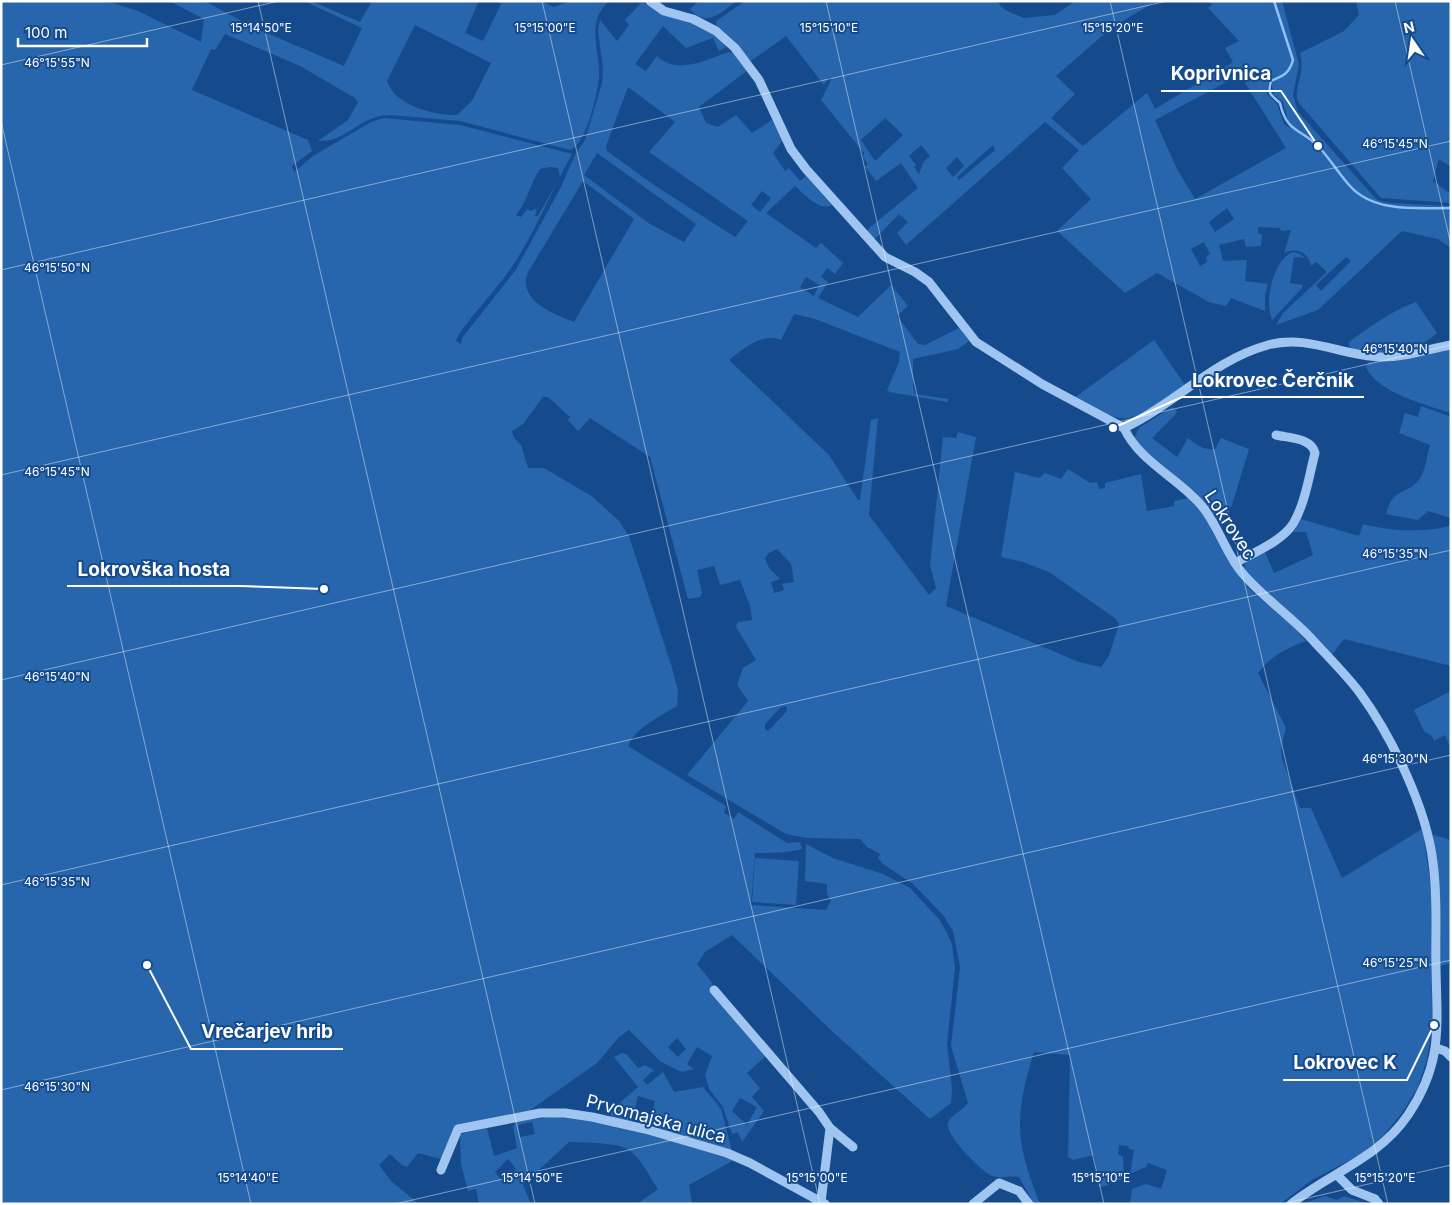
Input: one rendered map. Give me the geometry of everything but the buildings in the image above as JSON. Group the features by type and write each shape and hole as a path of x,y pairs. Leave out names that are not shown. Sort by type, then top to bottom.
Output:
{"street":[{"path":"650,1 664,11 693,19 716,31 734,48 759,80 791,149 806,169 885,257 915,272 929,282 976,342 1042,384 1124,428 1152,414 1222,364 1268,345 1296,342 1315,344 1381,358 1451,345"},
{"name":"Lokrovec","path":"1124,428 1131,442 1202,505 1235,563 1253,584 1282,608 1360,693 1378,721 1410,783 1425,821 1434,864 1438,1029 1436,1048 1424,1089 1408,1115 1376,1149 1291,1204"},
{"path":"1235,563 1284,534 1299,510 1315,453 1314,449 1309,444 1276,435"},
{"path":"714,990 804,1094 830,1128 853,1147"},
{"path":"1436,1048 1445,1051 1451,1057"},
{"name":"Prvomajska ulica","path":"441,1170 458,1129 540,1113 565,1113 645,1129 727,1153 750,1163 823,1203 830,1128"},
{"path":"1337,1175 1352,1190 1375,1199 1379,1204"},
{"path":"973,1204 999,1183 1019,1191 1029,1204"}],"shaded area":[{"path":"1,1 107,1 138,11 201,42 204,19 169,1 204,1 253,27 344,66 362,28 304,1 311,1 360,22 372,1 479,1 465,33 483,41 501,4 496,1 540,1 554,7 570,1 609,1 601,10 595,28 599,67 596,96 586,130 576,146 570,150 460,121 391,115 370,119 337,138 318,141 348,120 358,102 355,98 300,66 225,34 215,50 211,49 192,90 308,140 312,151 292,166 294,172 313,156 371,122 384,118 460,125 572,154 560,177 558,168 540,169 537,174 516,215 521,217 527,209 531,211 537,209 535,216 538,216 557,182 532,234 517,259 459,334 456,341 461,344 462,338 515,271 560,189 576,153 585,140 602,83 603,69 598,30 600,20 617,41 629,25 625,20 642,2 709,31 726,47 719,51 713,38 686,48 663,26 635,64 646,71 657,56 665,62 683,65 702,62 729,52 735,53 748,70 699,107 706,123 718,127 736,115 752,133 772,120 783,140 773,153 785,171 789,168 800,181 806,176 832,205 827,207 817,204 795,186 766,213 816,248 821,243 843,263 835,274 827,268 821,277 828,282 818,298 858,317 891,285 908,306 897,316 918,344 925,345 959,328 969,341 958,349 913,359 913,388 915,394 948,399 948,402 889,392 887,390 899,362 900,352 815,319 794,314 781,340 767,338 760,340 729,360 829,455 858,500 860,500 871,420 878,418 869,515 929,595 936,588 930,565 943,437 956,438 958,432 976,437 946,606 1079,662 1101,667 1109,656 1119,624 1116,619 1049,572 1023,562 1001,557 1015,472 1039,478 1045,473 1061,479 1068,469 1090,483 1097,482 1099,489 1105,488 1105,483 1141,474 1147,511 1174,506 1174,501 1188,498 1204,516 1240,578 1306,641 1279,653 1258,673 1286,728 1281,748 1282,759 1300,808 1311,808 1342,878 1422,829 1431,886 1432,1029 1427,1059 1418,1087 1402,1113 1383,1136 1360,1155 1312,1180 1280,1204 1130,1204 1132,1189 1146,1184 1161,1189 1167,1170 1148,1163 1146,1167 1130,1174 1134,1150 1129,1149 1128,1146 1119,1145 1118,1154 1123,1157 1124,1178 1099,1187 1094,1155 1073,1160 1068,1157 1070,1055 1034,1052 1023,1095 1020,1129 1026,1163 1040,1204 1034,1204 1019,1177 995,1177 987,1173 965,1153 949,1129 950,1119 968,1103 951,1046 960,967 953,931 943,915 913,884 883,864 878,858 880,854 867,847 860,839 807,838 786,834 687,775 748,701 737,685 743,668 756,660 736,627 738,622 752,620 750,606 740,580 720,585 714,566 697,570 702,593 700,597 688,599 650,457 590,418 578,431 568,420 570,417 548,397 543,397 523,424 512,431 514,438 521,445 528,468 544,468 593,497 619,521 629,536 678,691 677,706 642,728 628,746 726,806 724,813 734,819 738,812 787,843 800,842 802,849 773,853 755,853 751,905 826,910 831,901 827,894 827,884 805,881 806,844 833,858 883,874 910,888 939,919 952,944 955,968 947,1044 952,1089 951,1103 930,1119 834,1033 732,935 705,952 697,964 713,984 710,987 767,1055 747,1073 760,1088 752,1097 764,1111 742,1142 738,1132 732,1134 723,1107 709,1089 705,1075 712,1056 697,1047 687,1064 694,1069 682,1072 661,1062 629,1030 619,1037 597,1063 529,1111 455,1127 441,1159 418,1153 407,1167 390,1154 379,1165 391,1181 419,1204 1,1204","holes":["415,25 491,63 472,101 457,115 427,111 416,107 406,103 391,89 387,81","628,87 675,122 649,152 748,221 735,237 654,185 607,151 606,146","597,153 696,224 684,242 650,224 584,175","583,181 634,219 574,322 540,305 528,292 527,274","762,191 771,198 760,212 751,205","806,277 819,285 814,296 800,287","777,549 791,564 794,582 782,584 784,590 774,593 771,582 780,579 769,568 765,558 769,553","786,706 787,711 768,731 765,729 765,724 781,707","677,1038 686,1049 678,1057 668,1047","740,1098 757,1107 747,1125 732,1111"]},
{"path":"699,1 737,1 714,17 702,18 690,9"},
{"path":"745,1 996,1 1005,10 1024,18 1055,15 1075,1 1156,1 1110,29 1056,76 1075,94 1051,118 1083,146 1147,93 1155,109 1233,62 1225,48 1239,41 1208,8 1212,5 1208,1 1282,1 1299,64 1293,95 1298,112 1377,200 1389,203 1449,206 1451,248 1438,239 1402,231 1318,310 1276,325 1283,313 1327,272 1316,262 1311,266 1305,254 1301,252 1289,251 1284,253 1291,230 1281,231 1280,228 1258,227 1258,233 1262,235 1261,246 1246,247 1244,239 1219,245 1223,261 1247,260 1245,281 1268,284 1265,295 1265,311 1231,298 1226,306 1209,302 1157,273 1125,293 1057,231 1091,199 1062,168 1079,150 1045,122 906,245 897,233 908,222 899,214 873,241 867,231 869,228 918,188 901,163 876,181 865,167 868,164 863,157 864,153 821,100 832,78 829,77 824,85 786,36 751,61 717,30 716,21","holes":["1240,75 1286,148 1195,199 1177,169 1155,120","1268,83 1271,83 1274,95 1283,102 1290,128 1284,124 1277,104 1267,94","885,118 903,135 875,161 861,140","921,145 930,156 924,161 919,174 914,167 916,165 909,156","993,145 995,150 959,180 957,177","957,157 964,166 953,177 946,168","1227,208 1234,219 1215,232 1209,222","1204,242 1210,254 1206,257 1207,262 1200,266 1191,249","1346,257 1351,261 1321,291 1316,285"]},
{"path":"1356,1 1451,1 1451,167 1439,159 1433,181 1451,194 1451,203 1381,198 1298,102 1297,91 1302,68 1300,53 1344,31 1359,15"},
{"path":"1293,252 1305,258 1294,257 1290,283 1303,285 1272,320 1269,303 1275,272 1286,256"},
{"path":"1416,302 1437,333 1420,345 1404,350 1384,352 1363,351 1349,346 1349,342 1373,325 1390,314"},
{"path":"1154,340 1185,385 1163,402 1137,416 1120,418 1102,413 1074,398"},
{"path":"1451,349 1451,413 1416,402 1391,390 1371,376 1366,367 1369,362 1392,361"},
{"path":"1421,406 1451,417 1451,518 1428,511 1418,520 1386,514 1391,500 1417,482 1424,470 1430,445 1399,433 1405,413 1418,417"},
{"path":"1172,407 1177,411 1175,415 1152,438 1177,457 1188,438 1197,445 1208,449 1215,449 1221,438 1249,449 1232,505 1219,523 1198,495 1142,448 1134,439 1139,428"},
{"path":"1301,519 1359,536 1363,524 1395,530 1428,530 1450,526 1451,523 1451,666 1344,639 1332,655 1301,622 1246,572 1244,568 1246,562 1265,552 1274,573 1313,555 1306,532 1294,532"},
{"path":"1451,691 1451,749 1445,735 1434,741 1432,736 1424,731 1414,710"},
{"path":"1433,835 1451,840 1451,963 1440,966"},
{"path":"755,858 799,861 796,905 752,902"},
{"path":"622,1053 626,1054 638,1068 645,1065 654,1070 643,1080 647,1085 663,1072 674,1092 703,1087 721,1109 732,1151 642,1126 643,1120 650,1121 655,1101 638,1096 631,1123 616,1121 609,1112 638,1087 614,1057"},
{"path":"560,1116 610,1124 733,1158 732,1161 689,1185 692,1204 637,1204 658,1189 641,1162 632,1152 615,1145 569,1142 523,1185 531,1204 479,1204 476,1189 468,1191 461,1164 460,1134 487,1128 494,1156 517,1148 513,1127 516,1121","holes":["532,1122 535,1134 520,1137 518,1125","508,1159 516,1169 502,1181 495,1172"]},
{"path":"1325,1196 1337,1200 1344,1196 1368,1204 1302,1204"}],"waterway":[{"path":"1274,1 1293,60 1285,74 1271,81 1270,92 1280,103 1283,113 1291,126 1319,147 1350,186 1360,195 1371,201 1397,207 1451,208"}],"place":[{"name":"Koprivnica","path":"1318,146"},
{"name":"Lokrovec Čerčnik","path":"1113,428"},
{"name":"Lokrovška hosta","path":"324,589"},
{"name":"Vrečarjev hrib","path":"147,965"},
{"name":"Lokrovec K","path":"1434,1025"}]}
